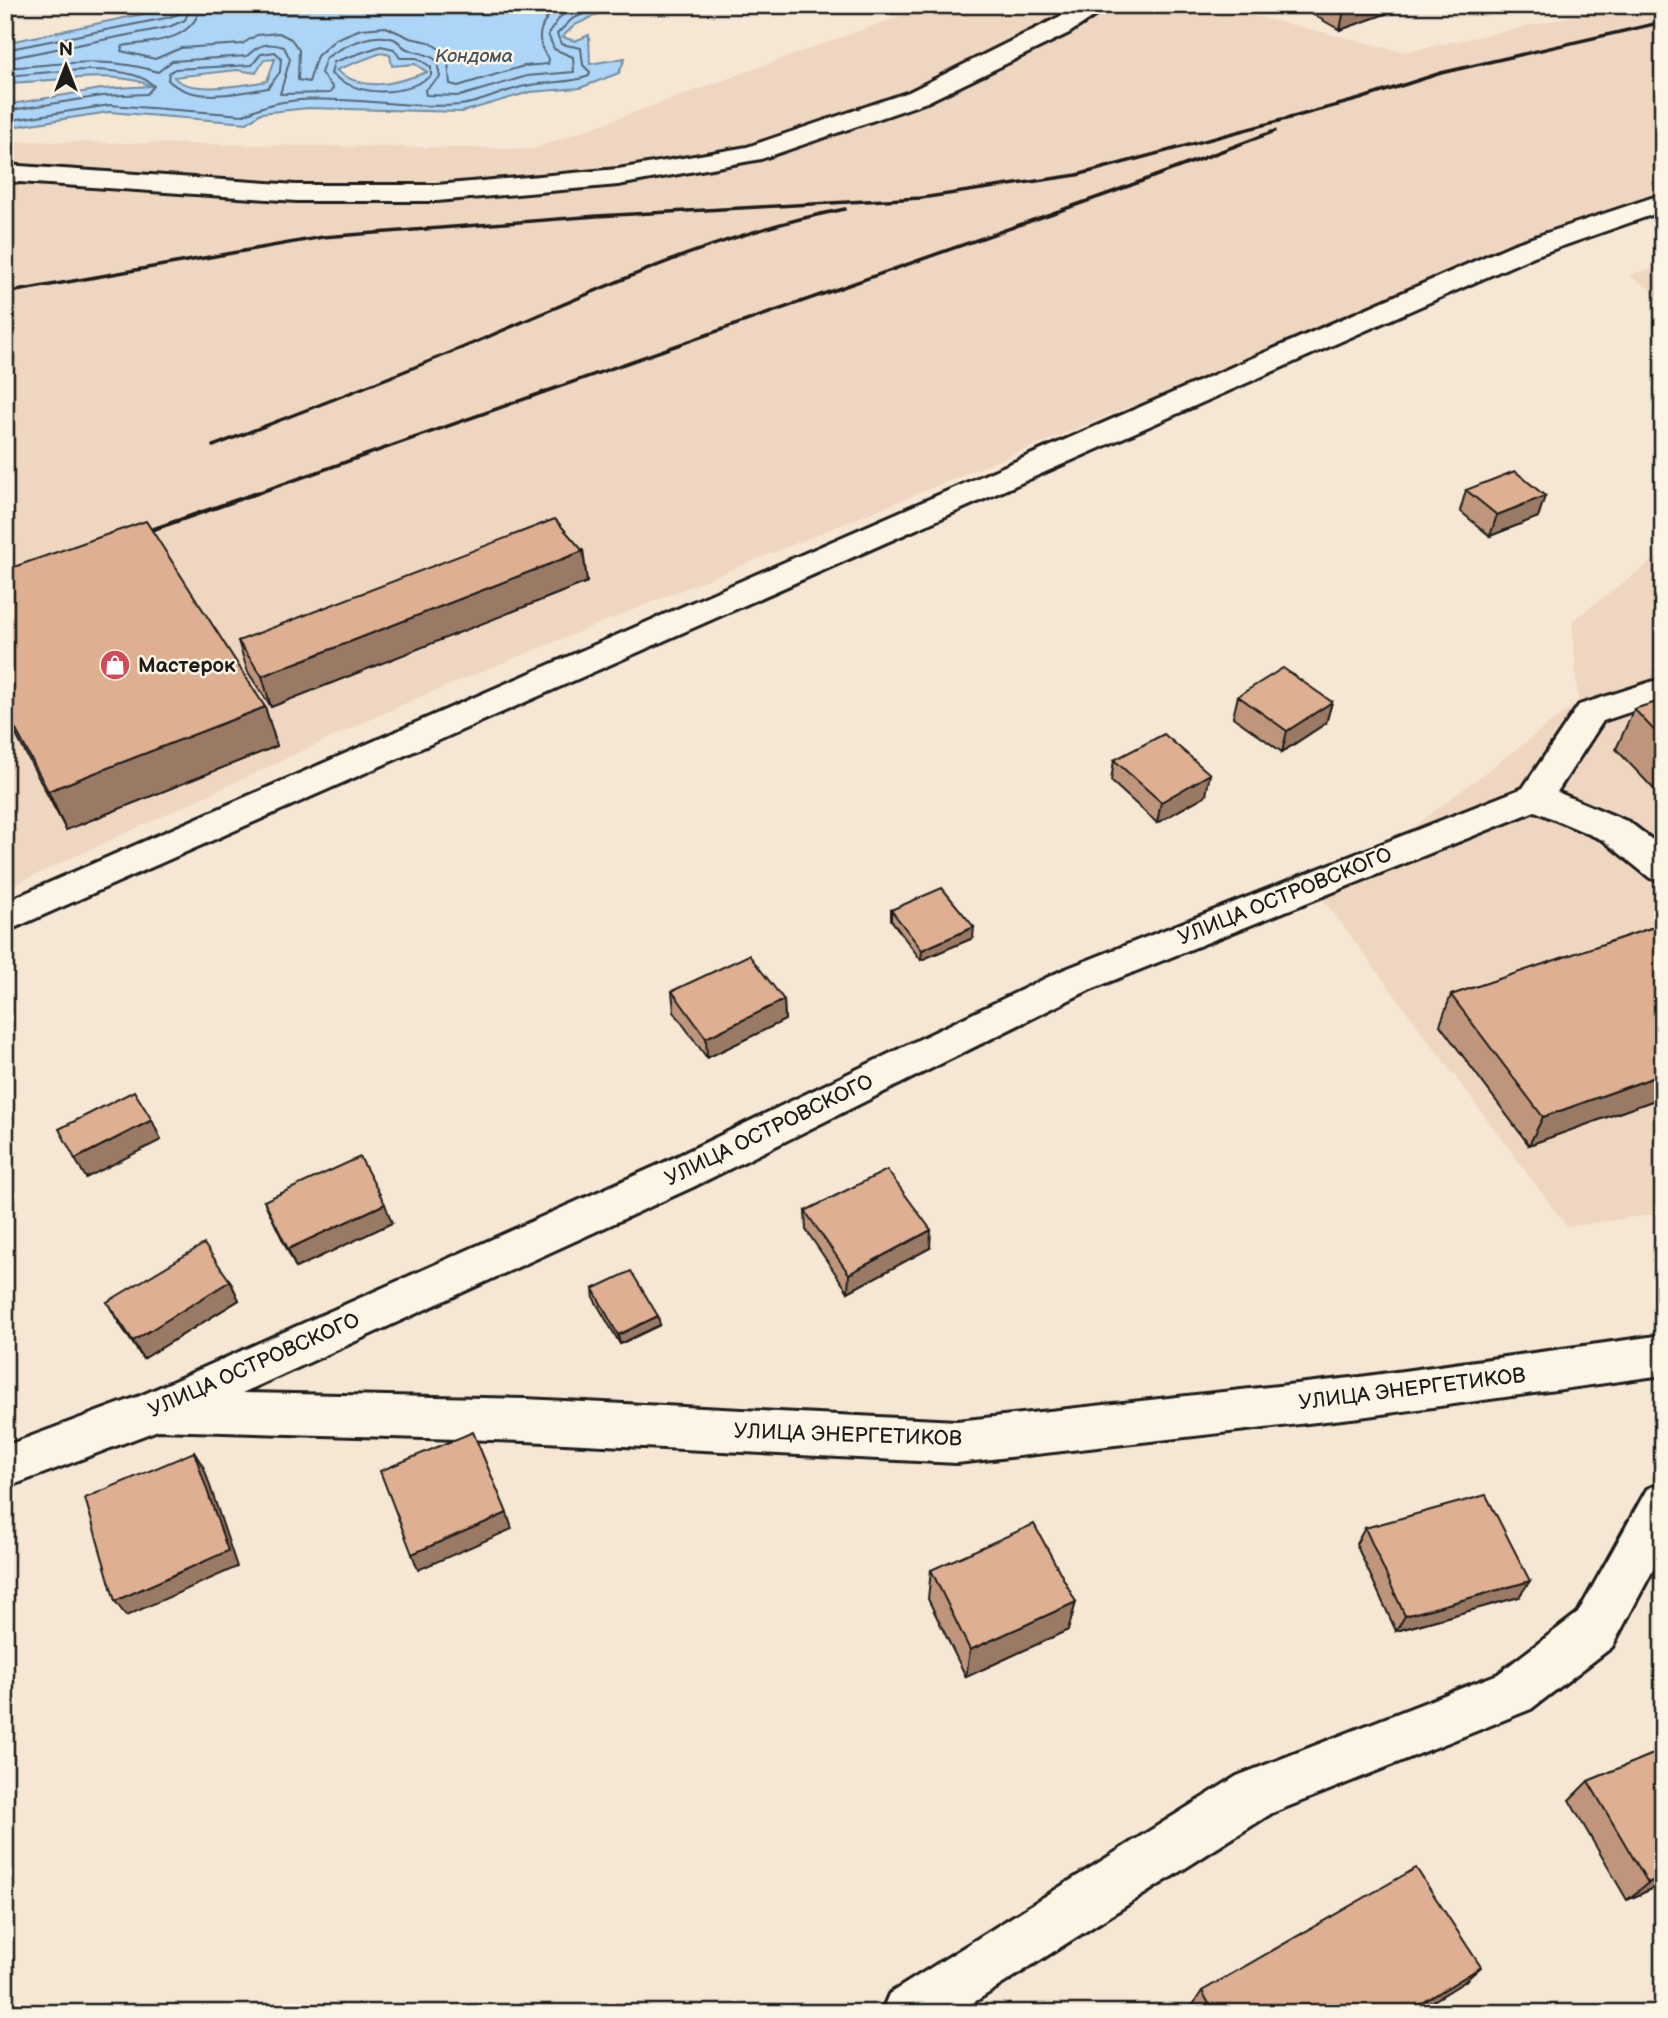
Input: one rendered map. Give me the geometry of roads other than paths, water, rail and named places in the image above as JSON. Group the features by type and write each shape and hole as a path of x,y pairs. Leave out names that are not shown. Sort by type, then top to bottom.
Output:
{"street":[{"path":"5,173 296,193 438,193 618,177 752,154 918,97 1061,28 1100,5"},
{"path":"5,918 1524,250 1663,202"},
{"path":"1663,689 1591,713 1535,797 1616,831 1663,868"},
{"name":"УЛИЦА ОСТРОВСКОГО","path":"5,1466 154,1411 678,1175 1076,980 1535,797"},
{"name":"УЛИЦА ЭНЕРГЕТИКОВ","path":"154,1411 525,1420 957,1442 1360,1397 1663,1355"},
{"path":"908,2013 1255,1794 1514,1692 1595,1630 1663,1504"}],"water":[{"name":"Кондома","path":"185,5 617,5 575,25 562,37 575,41 589,35 590,64 625,58 619,73 580,88 530,92 462,112 308,108 261,113 247,123 109,112 5,128 5,105 101,89 151,86 119,78 100,77 5,83 5,43","holes":["381,53 390,55 392,66 415,64 427,72 391,83 369,84 358,82 336,70","275,59 267,81 258,83 204,87 181,83 174,77 237,70 256,73 264,60"]}],"railway":[{"path":"5,293 323,237 597,216 921,198 1077,175 1360,99 1441,73 1663,22"},
{"path":"252,495 1110,193 1275,131"},
{"path":"213,446 421,365 664,263 753,232 845,209"},
{"path":"134,536 257,493"}],"place":[{"name":"Мастерок","path":"115,665"}]}
